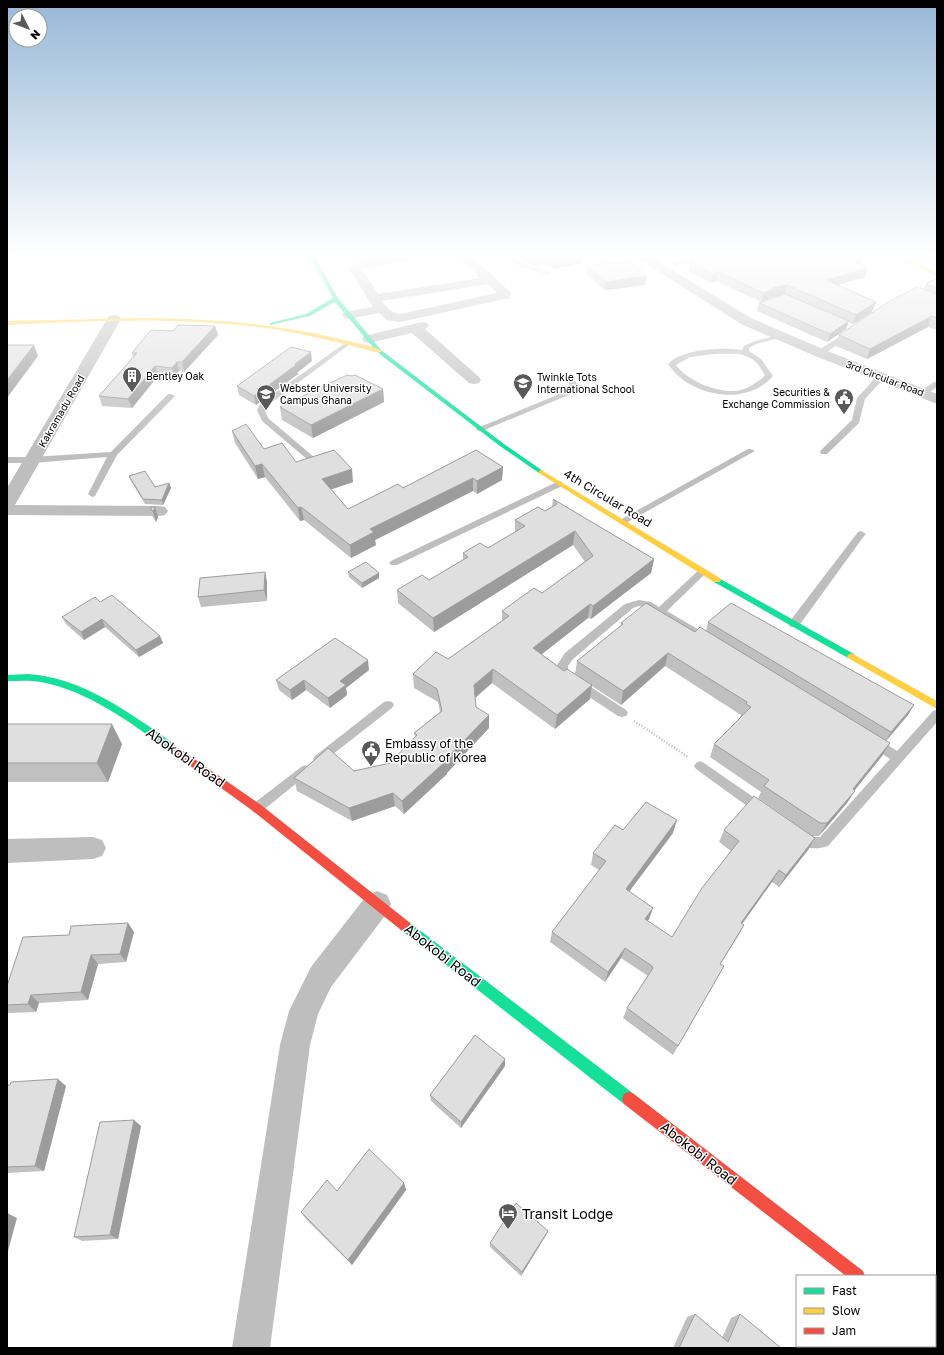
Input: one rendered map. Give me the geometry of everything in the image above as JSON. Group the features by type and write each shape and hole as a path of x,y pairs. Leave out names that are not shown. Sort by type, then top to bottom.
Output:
{"street":[{"path":"7,323 81,320"},
{"name":"Kakramadu Road","path":"7,503 113,320"},
{"path":"160,320 225,322 264,326 322,336 379,352"},
{"path":"264,326 290,320"},
{"name":"4th Circular Road","path":"353,320 379,352 479,428 560,484 703,571 937,704"},
{"path":"369,339 446,320"},
{"name":"3rd Circular Road","path":"747,320 820,353 937,399"},
{"path":"415,328 474,380"},
{"path":"7,510 159,511"},
{"name":"Abokobi Road","path":"7,678 40,679 82,691 119,710 257,808 377,904 857,1275"},
{"path":"7,851 93,848"},
{"path":"251,1348 295,1046 304,1011 321,977 377,904"}],"lane":[{"path":"820,353 854,330 847,326"},
{"path":"745,352 746,347 754,343 781,336"},
{"path":"311,458 265,419 261,410 264,405 348,343"},
{"path":"745,352 758,360 766,368 769,376 762,382 741,392 723,392 703,387 679,374 672,364 681,357 692,354 745,352"},
{"path":"824,452 856,421 861,398 881,377"},
{"path":"479,428 579,388 572,382"},
{"path":"923,393 937,384"},
{"path":"92,494 113,454 171,396"},
{"path":"623,521 751,451"},
{"path":"7,460 32,460 113,454"},
{"path":"394,563 560,484"},
{"path":"794,624 861,534"},
{"path":"661,611 703,571"},
{"path":"622,713 563,674 562,665 569,656 629,606 639,603 648,604 661,611 708,641"},
{"path":"257,808 388,705"},
{"path":"790,830 810,843 823,842 937,714"},
{"path":"864,737 898,758"},
{"path":"700,766 771,816"}],"path":[{"path":"622,713 700,766"}],"building":[{"path":"798,320 849,321 830,334"},
{"path":"861,320 924,320 870,349 839,335"},
{"path":"178,325 215,326 182,362 177,362 172,368 155,366 128,399 99,396 137,353 132,353 151,330 173,331"},
{"path":"7,345 34,345 7,380"},
{"path":"291,347 311,352 254,396 237,386"},
{"path":"347,375 355,375 383,389 311,425 280,407"},
{"path":"246,424 264,449 282,443 296,462 334,450 352,469 322,479 348,509 398,484 403,488 476,450 503,467 477,481 473,478 370,529 374,532 350,545 301,507 298,508 262,464 255,466 232,431"},
{"path":"145,471 155,487 169,483 162,500 143,499 129,476"},
{"path":"553,499 654,559 593,606 590,604 533,648 564,671 567,669 592,685 557,715 493,669 474,685 476,707 489,715 445,760 446,761 402,801 393,793 349,808 294,778 328,748 354,771 390,763 417,735 414,733 442,711 437,689 413,674 436,652 448,659 509,616 502,611 534,588 542,593 593,556 575,531 433,618 397,590 422,575 429,580 468,557 463,553 480,543 488,548 525,526 515,520 538,507 545,511 557,504"},
{"path":"150,507 155,507 153,512"},
{"path":"366,562 379,573 362,583 348,572"},
{"path":"265,572 264,590 198,597 200,578"},
{"path":"112,595 160,636 136,650 102,619 81,632 62,617 95,597 100,602"},
{"path":"646,603 695,632 700,627 890,743 853,789 855,791 827,823 820,823 764,786 769,780 714,744 751,707 746,704 747,702 668,653 623,691 577,661 623,624 621,623"},
{"path":"731,603 914,705 891,732 708,622"},
{"path":"335,638 368,660 340,681 346,685 328,698 304,680 290,690 276,680"},
{"path":"7,724 112,724 97,763 7,763"},
{"path":"754,796 815,838 786,875 779,870 741,923 744,925 720,964 724,966 678,1046 627,1008 653,968 652,966 625,948 608,972 552,932 606,861 593,853 615,825 623,830 646,802 677,820 626,889 653,908 645,919 672,937 702,888 739,841 724,830"},
{"path":"128,923 120,954 91,955 81,992 31,995 28,1004 7,1005 7,986 23,937 69,935 71,926"},
{"path":"475,1035 505,1059 461,1122 430,1095"},
{"path":"58,1079 35,1166 7,1167 7,1085 10,1085 11,1082"},
{"path":"134,1120 110,1235 74,1237 100,1122"},
{"path":"369,1149 404,1183 348,1260 301,1212 327,1180 337,1191"},
{"path":"516,1203 548,1231 522,1272 490,1243"},
{"path":"695,1314 728,1342 740,1314 781,1348 679,1348"}],"traffic: fast":[{"path":"272,324 287,320"},
{"path":"354,320 379,351 502,445 541,472"},
{"path":"717,580 851,656"},
{"path":"7,678 41,679 77,690 125,715 170,746"},
{"path":"405,926 629,1099"}],"traffic: slow":[{"path":"7,323 96,320"},
{"path":"202,320 264,326 293,331 379,351"},
{"path":"541,472 717,580"},
{"path":"851,656 937,705"}],"traffic: jam":[{"path":"170,746 257,808 405,926"},
{"path":"629,1099 857,1275"}],"place":[{"name":"Bentley Oak","path":"132,393"},
{"name":"Twinkle Tots International School","path":"523,400"},
{"name":"Webster University Campus Ghana","path":"266,411"},
{"name":"Securities & Exchange Commission","path":"844,415"},
{"name":"Embassy of the Republic of Korea","path":"371,767"},
{"name":"Transit Lodge","path":"508,1230"}]}
